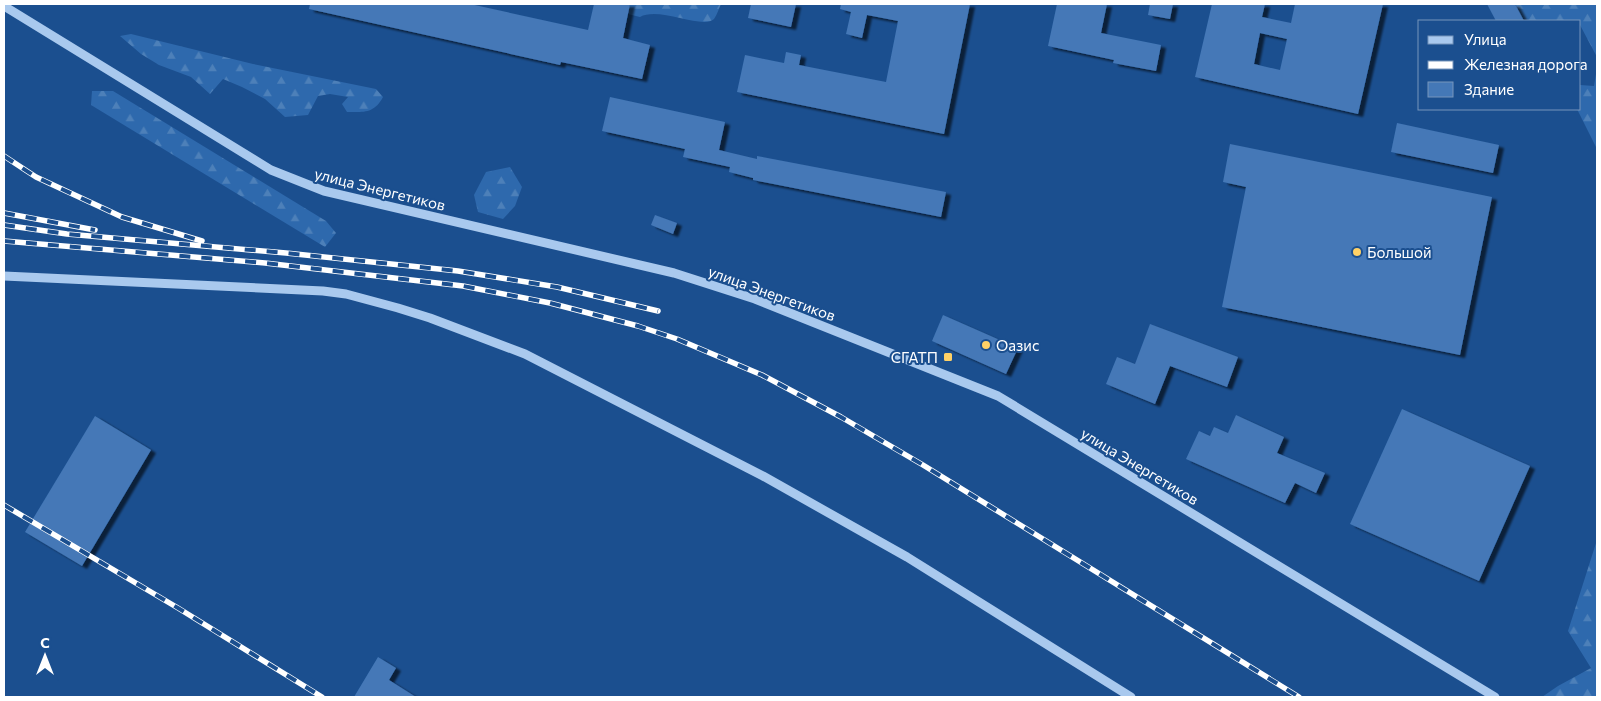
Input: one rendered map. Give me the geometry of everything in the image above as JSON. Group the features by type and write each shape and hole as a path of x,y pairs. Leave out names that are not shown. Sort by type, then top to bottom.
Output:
{"street":[{"name":"улица Энергетиков","path":"4,6 272,170 324,191 674,274 756,299 998,396 1495,697"},
{"path":"4,276 323,291 346,294 438,321 525,354 763,476 907,556 1131,697"}],"green space":[{"path":"630,4 721,4 714,19 708,22 700,22 658,14 648,14 640,17 628,14"},
{"path":"1515,4 1597,4 1597,57 1581,27 1581,20 1523,20"},
{"path":"131,34 253,64 376,89 383,97 376,107 368,111 347,112 342,104 348,97 330,94 318,96 308,115 285,117 265,99 223,79 210,94 191,77 159,65 141,54 120,36"},
{"path":"1597,68 1597,149 1578,110 1581,110 1581,85 1594,86"},
{"path":"92,91 113,91 326,221 336,233 325,247 91,105"},
{"path":"510,167 522,187 515,206 503,219 478,212 474,195 486,172"},
{"path":"1597,540 1597,697 1542,697 1591,668 1568,631"}],"building":[{"path":"310,4 470,4 588,30 594,4 630,4 623,38 650,45 642,79 561,62 560,65 309,9"},
{"path":"751,4 796,4 791,27 748,18"},
{"path":"841,4 970,4 944,134 737,92 745,55 784,63 786,52 801,55 799,65 886,82 898,21 867,15 862,38 846,34 851,12 840,9"},
{"path":"1057,4 1107,4 1101,33 1161,45 1156,71 1113,63 1114,60 1048,46"},
{"path":"1150,4 1173,4 1170,19 1148,15"},
{"path":"1212,4 1265,4 1262,17 1291,23 1295,4 1383,4 1358,114 1195,77","holes":["1260,33 1287,39 1280,70 1254,64"]},
{"path":"1487,4 1515,4 1523,20 1495,20"},
{"path":"610,97 725,122 719,150 757,159 757,156 946,192 941,217 753,180 753,178 729,172 730,167 683,157 685,149 602,131"},
{"path":"1397,123 1499,145 1493,173 1391,152"},
{"name":"Большой","path":"1230,144 1492,197 1460,355 1222,307 1246,187 1223,182"},
{"path":"655,215 677,223 673,234 651,225"},
{"path":"943,315 1018,348 1006,374 932,341"},
{"path":"1150,324 1238,357 1227,387 1170,366 1155,404 1106,384 1117,357 1135,364"},
{"path":"1402,409 1530,466 1479,581 1350,524"},
{"path":"1236,415 1284,437 1277,453 1325,473 1316,493 1295,483 1285,503 1186,459 1199,431 1210,436 1214,427 1228,433"},
{"path":"95,416 151,450 82,566 25,532"},
{"path":"378,657 396,668 389,680 416,697 354,697"}],"railway":[{"path":"4,156 36,177 122,217 202,241"},
{"path":"4,213 95,230"},
{"path":"4,225 67,234 286,253 458,271 557,287 658,311"},
{"path":"4,241 265,263 463,286 550,303 638,326 677,339 762,375 841,417 923,465 1299,697"},
{"path":"4,505 178,608 322,697"}],"place":[{"name":"Большой","path":"1357,252"},
{"name":"Оазис","path":"986,345"},
{"name":"СГАТП","path":"948,357"}]}
